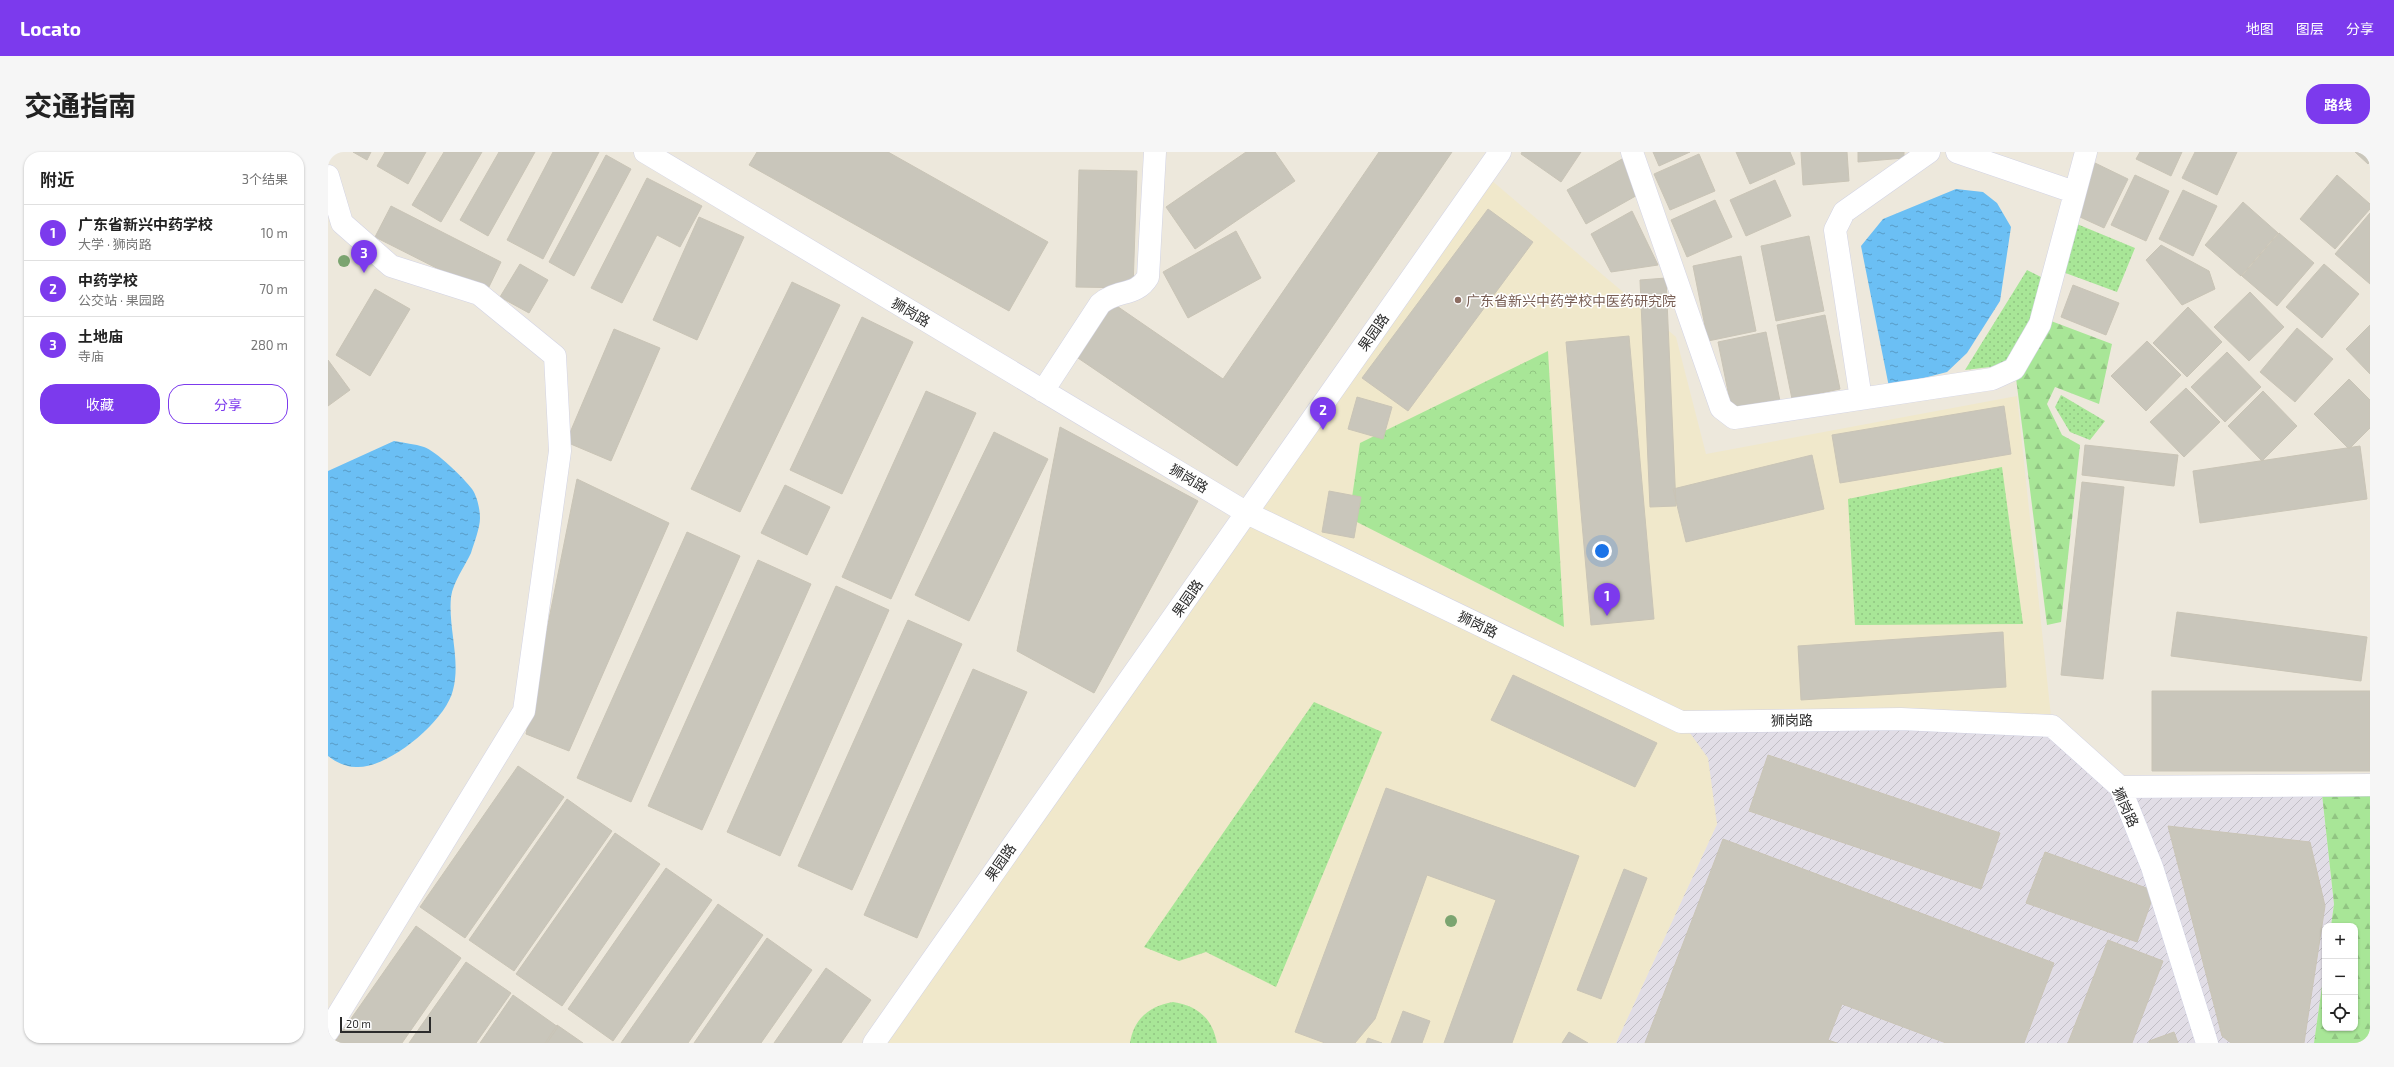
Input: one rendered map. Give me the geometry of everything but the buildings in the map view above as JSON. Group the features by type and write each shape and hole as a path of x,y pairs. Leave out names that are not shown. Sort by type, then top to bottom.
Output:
{"street":[{"name":"狮岗路","path":"645,152 1247,513 1681,722 1901,719 2052,726 2120,787 2152,867 2207,1043"},
{"path":"1043,391 1100,304 1108,296 1137,290 1143,286 1148,277 1155,152"},
{"name":"果园路","path":"874,1043 1500,152"},
{"path":"1632,152 1721,408 1734,418 1992,379 2014,369 2040,324 2074,192 2086,152"},
{"path":"1861,399 1836,230 1844,212 1928,152"},
{"path":"1957,152 2074,192"},
{"path":"328,176 342,223 391,266 479,294 555,356 560,451 524,711 328,1031"},
{"path":"2120,787 2370,785"}],"shaded area":[{"path":"1484,174 1676,337 1706,454 2017,396 2052,726 1682,722 1708,758 1717,824 1616,1043 874,1043"},
{"path":"1681,722 2052,726 2120,787 2321,785 2334,904 2331,923 2322,923 2322,986 2314,1043 1616,1043 1717,824"}],"green space":[{"path":"2072,222 2135,248 2117,292 2060,271"},
{"path":"2027,270 2047,280 2022,347 2007,365 1965,370"},
{"path":"2051,321 2112,344 2099,404 2055,387 2047,404 2062,435 2080,445 2061,622 2047,625 2016,378"},
{"path":"1548,351 1564,627 1349,518 1360,443"},
{"path":"2061,395 2105,421 2090,440 2070,432 2055,407"},
{"path":"2002,467 2023,624 1855,625 1848,499"},
{"path":"1314,702 1382,732 1276,987 1206,952 1179,961 1144,947"},
{"path":"2321,785 2370,785 2370,1043 2314,1043 2322,986 2322,1031 2358,1031 2358,923 2331,923 2334,904"},
{"path":"1173,1002 1197,1010 1212,1027 1217,1043 1130,1043 1135,1027 1144,1015 1150,1010"}],"water":[{"path":"1956,189 1983,192 1997,203 2011,227 2000,301 1967,353 1947,372 1889,387 1861,246 1883,219"},
{"path":"394,441 424,447 442,459 456,472 468,484 475,495 478,503 480,522 471,553 452,591 451,620 456,667 453,690 448,702 428,729 399,752 369,766 352,767 341,764 328,756 328,471"}],"place":[{"name":"土地庙","path":"364,273"},
{"name":"广东省新兴中药学校中医药研究院","path":"1458,300"},
{"name":"中药学校","path":"1323,430"},
{"name":"广东省新兴中药学校","path":"1607,616"}]}
